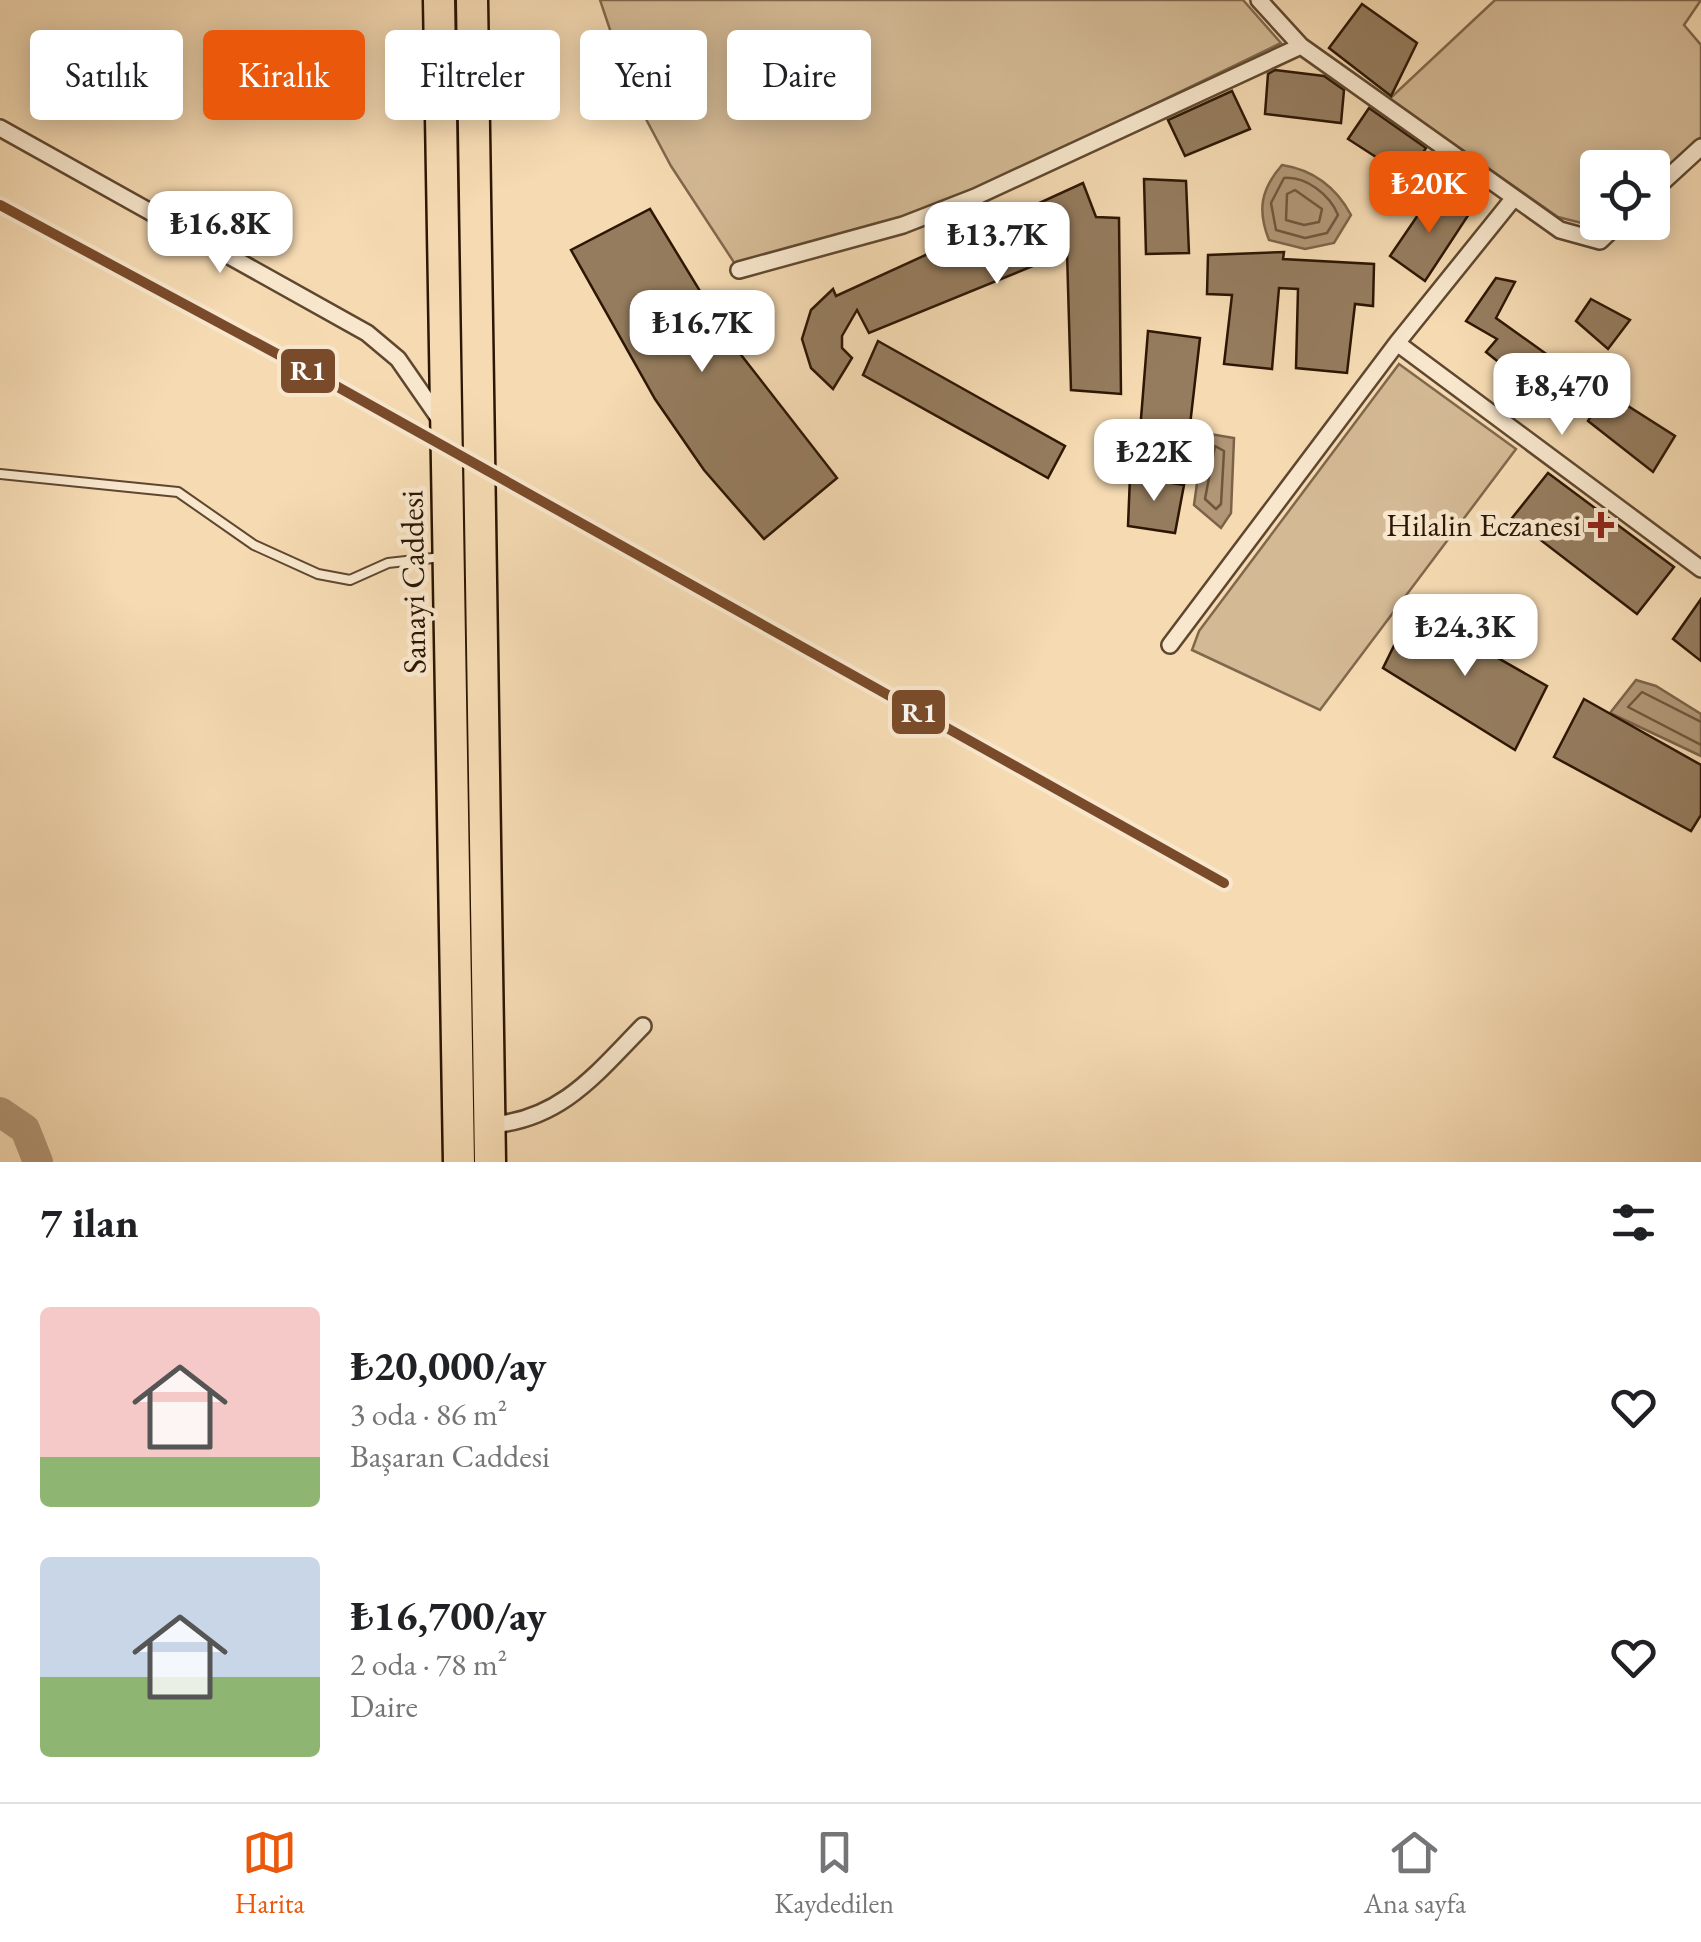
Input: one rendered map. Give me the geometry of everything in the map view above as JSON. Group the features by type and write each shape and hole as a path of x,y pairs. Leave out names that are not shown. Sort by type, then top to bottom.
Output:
{"highway":[{"name":"Sanayi Caddesi","path":"439,0 443,424 459,1162"},
{"name":"Sanayi Caddesi","path":"472,0 490,1162"}],"street":[{"path":"1260,0 1300,46 1560,230 1580,236"},
{"path":"739,270 902,226 1300,46"},
{"path":"0,128 367,333 398,359 443,424"},
{"path":"1670,175 1701,147"},
{"path":"1170,646 1397,343 1513,198"},
{"path":"1397,343 1701,570"},
{"path":"490,1125 524,1122 579,1092 643,1026"}],"lane":[{"path":"0,474 178,492 254,545 318,574 350,580 388,564 447,556"}],"shaded area":[{"path":"600,0 1243,0 1281,43 913,221 739,270 671,166 647,120 707,120 707,30 610,30"},
{"path":"1495,0 1701,0 1684,25 1701,45 1701,137 1670,165 1670,150 1580,150 1580,223 1558,217 1449,141 1383,105"},
{"path":"1399,364 1516,449 1320,710 1192,650 1199,631"}],"water":[{"path":"1282,165 1314,176 1345,205 1351,215 1334,243 1305,249 1269,240 1263,200"},
{"path":"1204,433 1234,438 1231,513 1221,528 1194,505"},
{"path":"1636,680 1656,686 1701,714 1701,756 1610,713"}],"building":[{"path":"1362,4 1417,43 1391,96 1329,48"},
{"path":"1275,70 1324,76 1344,90 1341,123 1265,114 1268,74"},
{"path":"1232,91 1250,129 1185,156 1168,120"},
{"path":"1369,108 1426,148 1407,177 1348,139"},
{"path":"1144,179 1186,181 1189,253 1146,254"},
{"path":"1083,183 1096,217 1119,218 1121,394 1071,390 1067,252 869,333 857,310 842,336 842,348 852,358 833,389 811,368 802,339 811,310 833,289 836,296"},
{"path":"1433,193 1469,214 1425,281 1390,256"},
{"path":"650,209 731,342 837,478 764,539 704,470 655,399 571,250"},
{"path":"1284,252 1283,259 1374,264 1373,306 1355,304 1347,373 1296,368 1298,289 1279,288 1272,369 1224,364 1232,295 1207,294 1208,255"},
{"path":"1496,278 1515,282 1496,318 1584,381 1561,412 1486,352 1497,339 1466,321"},
{"path":"1591,299 1630,320 1608,349 1576,321"},
{"path":"1148,331 1200,338 1186,460 1138,456"},
{"path":"878,341 1065,446 1048,478 863,375"},
{"path":"1606,392 1675,436 1653,472 1588,421"},
{"path":"1548,473 1674,567 1637,614 1512,518"},
{"path":"1130,476 1184,485 1175,533 1128,526"},
{"path":"1701,599 1701,661 1673,639"},
{"path":"1412,609 1547,686 1515,750 1383,668"},
{"path":"1584,699 1701,765 1701,815 1691,831 1554,757"}],"waterway":[{"path":"0,1112 25,1129 38,1162"}],"transit line":[{"name":"R1","path":"0,205 320,377 1224,883"}],"place":[{"name":"Hilalin Eczanesi","path":"1601,525"}]}
